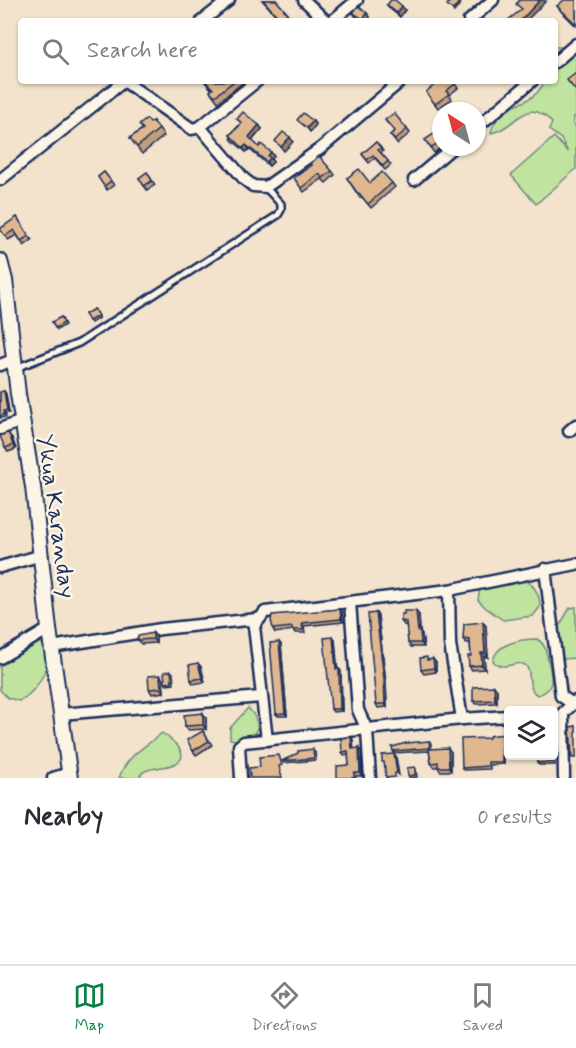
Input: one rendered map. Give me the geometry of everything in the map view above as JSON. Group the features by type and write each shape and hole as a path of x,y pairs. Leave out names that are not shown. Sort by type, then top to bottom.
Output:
{"street":[{"path":"206,18 229,0"},
{"path":"304,0 323,18"},
{"path":"336,18 357,0"},
{"path":"472,18 493,0"},
{"path":"558,59 576,44"},
{"path":"0,180 120,84"},
{"path":"128,84 192,129 200,127 253,84"},
{"path":"200,127 244,180 253,186 266,188 320,149 397,84"},
{"path":"486,119 528,84"},
{"path":"414,180 442,156"},
{"name":"Ykua Karanday","path":"0,261 5,280 14,364 42,555 70,775"},
{"path":"0,365 14,364"},
{"path":"0,429 22,421"},
{"path":"0,567 42,555"},
{"path":"267,740 254,626 257,619 265,612 449,591 576,564"},
{"path":"545,569 560,692 565,700 575,706"},
{"path":"449,591 450,644 462,719"},
{"path":"350,602 358,710 367,730 370,778"},
{"path":"52,647 161,629 257,619"},
{"path":"0,658 50,629"},
{"path":"61,714 261,697"},
{"path":"575,706 558,713 566,778 576,777"},
{"path":"351,730 358,710"},
{"path":"241,778 239,746 243,742 504,716"},
{"path":"53,778 70,775"}],"lane":[{"path":"14,364 78,343 278,215 281,204 266,188"}],"green space":[{"path":"558,47 576,52 576,116 573,124 576,127 576,169 536,204 511,175 554,137 568,152 561,139 549,130 552,123 535,111 528,112 508,126 491,133 501,115 540,90 543,84 558,84"},
{"path":"524,579 533,587 539,598 540,607 533,616 503,620 478,600 480,588"},
{"path":"576,607 576,658 556,658 558,628 570,608"},
{"path":"537,639 546,650 551,683 547,690 537,695 531,688 529,671 525,665 502,666 493,661 495,655 504,646 517,641"},
{"path":"39,641 45,648 47,656 44,674 26,697 19,701 8,698 0,690 0,661"},
{"path":"248,708 256,721 255,734 251,737 230,739 230,728"},
{"path":"162,733 179,748 182,757 180,761 145,771 139,778 119,778 131,758"}],"building":[{"path":"263,0 276,0 287,13 279,18"},
{"path":"391,0 395,0 402,6 397,13 387,5"},
{"path":"451,0 460,1 453,10 447,5"},
{"path":"520,0 540,0 523,18 511,18 522,9 516,4"},
{"path":"564,0 576,0 576,24 557,6"},
{"path":"358,6 367,13 361,18 353,13"},
{"path":"576,73 576,91 567,80"},
{"path":"208,84 230,84 215,96 210,91 213,89"},
{"path":"435,84 455,84 446,91 449,94 438,102 434,102 426,92"},
{"path":"243,112 259,125 249,137 259,147 261,144 271,152 267,162 246,145 243,148 230,135 242,123 237,119"},
{"path":"303,113 313,121 307,128 297,120"},
{"path":"394,113 407,129 395,140 390,135 395,131 385,120"},
{"path":"147,119 150,123 153,121 159,129 137,147 130,138 143,129 139,125"},
{"path":"283,132 290,137 281,147 275,141"},
{"path":"432,135 432,147 431,148 425,140"},
{"path":"376,142 381,148 378,150 388,161 383,166 373,155 367,160 362,154"},
{"path":"319,156 332,171 323,178 319,174 301,188 294,178 312,165 310,164"},
{"path":"359,169 370,183 382,172 392,183 368,204 347,178"},
{"path":"104,172 111,181 104,186 98,177"},
{"path":"147,172 152,181 144,186 139,178"},
{"path":"17,217 29,236 21,241 14,230 5,236 0,229"},
{"path":"94,309 98,316 89,321 85,314"},
{"path":"61,317 64,323 55,328 52,322"},
{"path":"4,391 7,410 4,411 4,415 0,416 0,392"},
{"path":"7,433 13,445 5,448 0,436"},
{"path":"340,609 341,619 302,623 303,630 293,630 292,627 273,629 272,615"},
{"path":"404,611 416,611 421,643 408,643 406,622 401,621 401,614 404,614"},
{"path":"376,613 385,704 376,704 368,614"},
{"path":"483,622 485,653 481,653 482,665 469,666 470,640 463,639 464,624"},
{"path":"153,633 153,639 138,640 138,636"},
{"path":"333,637 336,669 339,669 340,709 331,709 324,638"},
{"path":"279,642 285,713 276,714 270,643"},
{"path":"427,657 427,660 433,659 434,668 421,670 420,658"},
{"path":"198,663 202,678 191,680 189,665"},
{"path":"171,671 172,682 165,683 164,672"},
{"path":"160,675 161,688 149,689 148,676"},
{"path":"494,686 495,700 473,701 473,687"},
{"path":"203,713 203,725 185,726 184,715"},
{"path":"576,726 576,758 572,758 570,727"},
{"path":"203,731 209,741 193,751 187,740"},
{"path":"504,734 502,762 488,762 488,766 462,768 461,739 489,738 489,736"},
{"path":"351,737 352,749 359,748 360,773 354,773 354,778 337,778 337,766 349,765 348,751 342,752 341,738"},
{"path":"429,741 430,748 393,751 392,747 406,743"},
{"path":"448,748 449,767 438,767 438,762 431,763 429,749"},
{"path":"313,749 314,758 282,761 298,751"},
{"path":"394,754 397,773 395,777 386,778 382,755"},
{"path":"279,755 282,778 250,778 249,768 260,767 259,757"},
{"path":"537,760 553,760 553,762 537,763"},
{"path":"415,767 415,775 408,776 407,768"}]}
